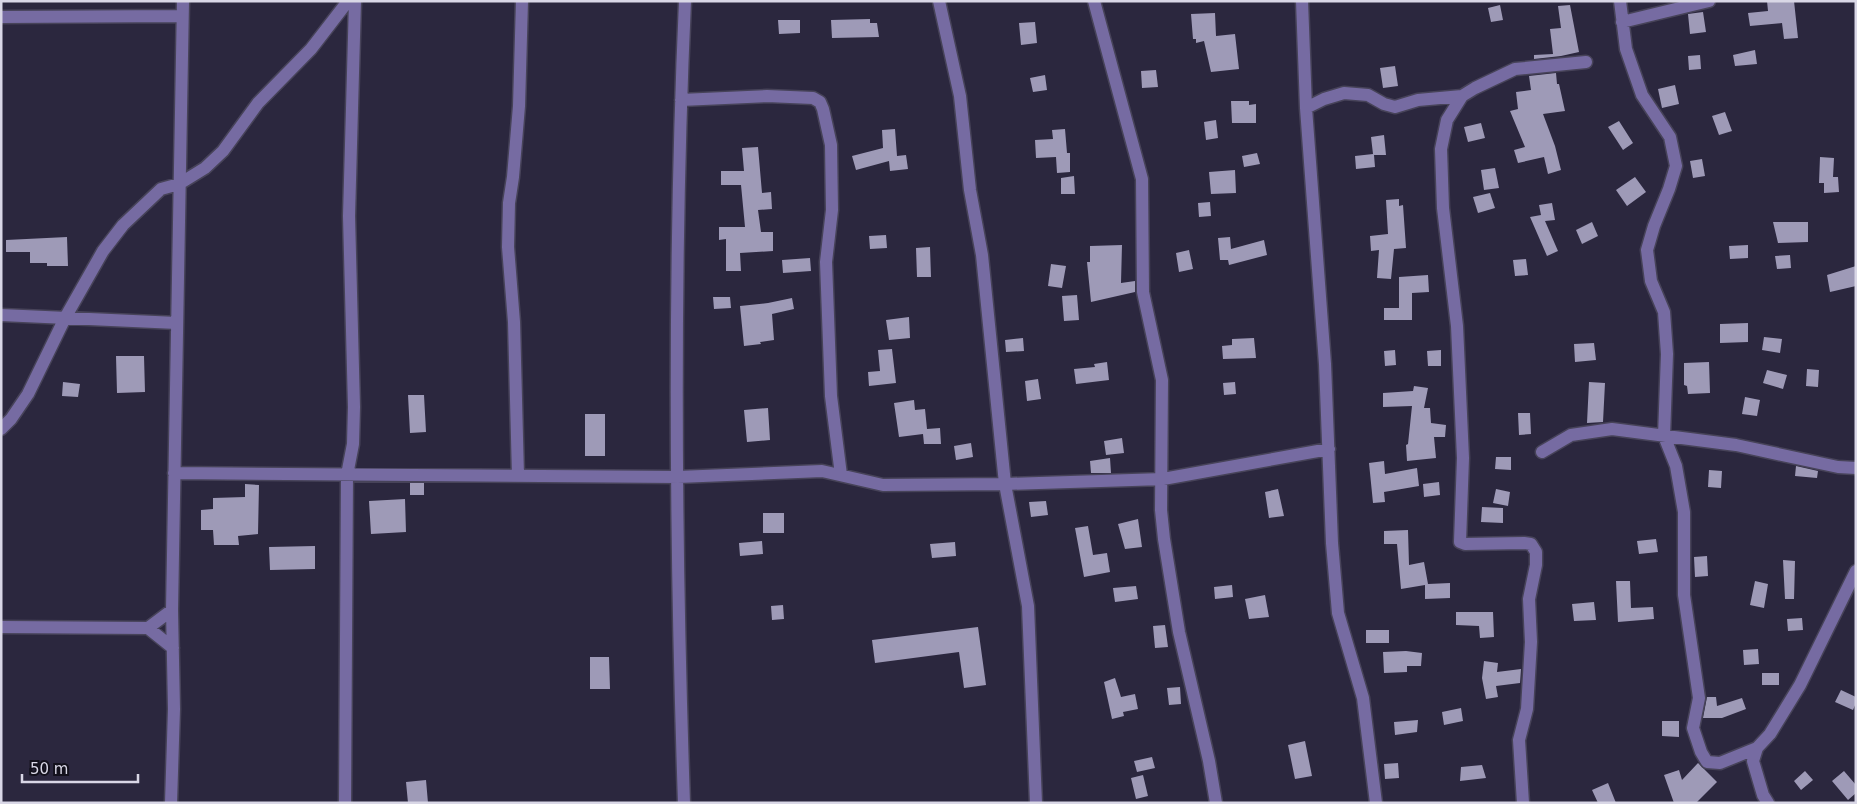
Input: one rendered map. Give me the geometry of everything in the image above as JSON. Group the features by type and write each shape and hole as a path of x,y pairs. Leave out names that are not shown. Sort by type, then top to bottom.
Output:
{"street":[{"path":"171,803 174,709 172,610 174,473 183,1"},
{"path":"1,429 11,420 28,394 65,318 103,251 123,225 161,189 179,184 204,168 223,151 258,103 311,49 348,1"},
{"path":"345,803 347,475 353,444 354,406 348,216 355,1"},
{"path":"518,476 514,322 508,247 509,203 519,106 522,1"},
{"path":"684,803 679,648 678,274 685,1"},
{"path":"939,1 960,96 970,190 982,255 1006,484 1028,606 1036,803"},
{"path":"1094,1 1142,179 1143,292 1162,380 1162,510 1167,558 1179,632 1209,760 1216,803"},
{"path":"1302,1 1306,108 1325,364 1332,543 1338,613 1364,698 1376,803"},
{"path":"1620,1 1626,49 1642,95 1670,137 1676,166 1647,250 1651,281 1664,312 1667,354 1664,436 1676,466 1684,512 1684,595 1700,698 1693,728 1700,752 1708,762 1720,764 1757,748 1770,734 1800,686 1856,571"},
{"path":"1622,22 1709,1"},
{"path":"1,18 182,16"},
{"path":"1523,803 1519,740 1528,709 1531,642 1529,599 1534,579 1536,552 1531,544 1524,543 1465,544 1460,542 1463,458 1457,326 1442,208 1441,150 1447,120 1462,96 1475,88 1515,69 1586,62"},
{"path":"1306,108 1324,99 1344,93 1368,95 1394,107 1418,100 1462,96"},
{"path":"681,100 767,96 813,98 820,102 823,109 831,145 832,210 826,262 831,396 841,475"},
{"path":"1,315 177,323"},
{"path":"1542,452 1572,435 1612,429 1736,446 1838,467 1856,468"},
{"path":"174,473 678,477 822,471 883,485 1006,484 1163,479 1329,449"},
{"path":"1,627 148,628 172,610"},
{"path":"148,628 172,648"},
{"path":"1757,748 1753,761 1763,795 1768,803"}],"building":[{"path":"1767,1 1794,1 1798,38 1784,39 1782,23 1750,26 1748,13 1768,11"},
{"path":"1500,5 1503,20 1491,22 1488,8"},
{"path":"1570,5 1579,52 1534,59 1534,55 1553,54 1550,29 1561,28 1558,6"},
{"path":"1703,12 1706,32 1690,34 1688,14"},
{"path":"1215,13 1216,36 1235,34 1239,69 1211,72 1204,41 1196,43 1196,39 1193,39 1191,14"},
{"path":"870,19 870,23 877,23 879,37 832,38 831,20"},
{"path":"778,20 800,20 800,33 779,34"},
{"path":"1035,22 1037,43 1021,45 1019,23"},
{"path":"1755,50 1757,64 1735,66 1733,55"},
{"path":"1700,55 1701,69 1689,70 1688,56"},
{"path":"1395,66 1398,86 1383,88 1380,68"},
{"path":"1156,70 1158,87 1142,88 1141,71"},
{"path":"1556,73 1557,84 1559,84 1565,111 1543,114 1555,146 1561,170 1548,174 1544,157 1518,163 1514,150 1525,147 1510,111 1518,109 1516,92 1531,90 1529,76"},
{"path":"1045,75 1047,90 1033,92 1030,78"},
{"path":"1675,85 1679,104 1662,108 1658,89"},
{"path":"1231,101 1249,101 1249,105 1256,104 1256,123 1232,123"},
{"path":"1725,112 1732,131 1719,135 1712,116"},
{"path":"1216,120 1218,138 1206,140 1204,122"},
{"path":"1619,121 1633,143 1623,150 1608,127"},
{"path":"1481,123 1485,138 1468,142 1464,127"},
{"path":"895,129 897,156 906,155 908,169 890,171 889,161 856,170 852,156 883,148 882,130"},
{"path":"1065,129 1067,153 1070,153 1070,172 1057,173 1056,157 1036,158 1035,140 1053,139 1052,130"},
{"path":"1384,135 1386,155 1374,155 1375,167 1356,169 1355,156 1373,154 1371,137"},
{"path":"758,147 762,193 771,192 772,209 758,210 761,232 773,232 773,251 740,253 741,271 726,271 726,239 719,240 719,227 745,227 741,185 721,185 721,171 744,171 742,148"},
{"path":"1257,153 1260,164 1244,167 1242,156"},
{"path":"1820,157 1834,158 1833,177 1838,177 1839,192 1824,193 1824,183 1819,183"},
{"path":"1702,159 1705,176 1693,178 1690,161"},
{"path":"1495,168 1499,188 1484,190 1481,170"},
{"path":"1235,170 1236,193 1211,194 1209,172"},
{"path":"1074,176 1075,194 1061,194 1061,178"},
{"path":"1635,177 1646,192 1627,206 1616,190"},
{"path":"1490,193 1495,208 1478,213 1473,197"},
{"path":"1399,199 1399,206 1403,205 1406,248 1394,249 1391,279 1377,278 1379,250 1371,251 1370,236 1388,234 1386,200"},
{"path":"1210,202 1211,216 1199,217 1198,203"},
{"path":"1552,203 1555,220 1545,221 1558,251 1547,256 1530,217 1541,215 1539,205"},
{"path":"1592,222 1598,236 1582,244 1576,230"},
{"path":"1773,222 1808,222 1808,242 1778,243"},
{"path":"886,235 887,248 870,249 869,236"},
{"path":"67,237 68,266 47,266 47,263 30,263 30,252 6,252 6,240"},
{"path":"1230,237 1231,249 1264,240 1267,255 1229,265 1228,260 1220,260 1218,238"},
{"path":"1122,245 1121,283 1135,281 1135,292 1091,302 1087,262 1090,262 1090,246"},
{"path":"1748,245 1748,258 1730,259 1729,246"},
{"path":"930,247 931,277 917,277 916,248"},
{"path":"1189,250 1193,269 1179,272 1176,253"},
{"path":"1790,255 1791,268 1777,269 1775,256"},
{"path":"810,258 811,271 783,273 782,260"},
{"path":"1526,259 1528,275 1515,276 1513,260"},
{"path":"1051,264 1066,266 1062,288 1048,286"},
{"path":"1856,266 1856,286 1830,292 1827,275"},
{"path":"1428,275 1429,292 1412,293 1412,320 1384,320 1384,308 1399,308 1399,277"},
{"path":"1077,295 1079,320 1064,321 1062,296"},
{"path":"713,297 730,297 731,308 714,309"},
{"path":"792,298 794,309 772,314 774,340 744,346 740,306"},
{"path":"909,317 910,338 889,340 886,320"},
{"path":"1748,323 1748,342 1720,343 1720,324"},
{"path":"1764,337 1782,339 1780,353 1762,350"},
{"path":"1023,338 1024,351 1006,352 1005,340"},
{"path":"1254,338 1256,358 1223,359 1222,346 1232,345 1232,339"},
{"path":"1594,343 1596,360 1575,362 1574,344"},
{"path":"892,349 896,383 869,386 868,372 880,371 878,350"},
{"path":"1395,350 1396,365 1385,366 1384,351"},
{"path":"1441,350 1441,366 1428,366 1427,351"},
{"path":"116,356 144,356 145,392 117,393"},
{"path":"1107,362 1109,380 1076,384 1074,369 1095,367 1094,364"},
{"path":"1709,362 1710,393 1688,394 1687,386 1684,385 1684,363"},
{"path":"1807,369 1819,370 1818,387 1806,386"},
{"path":"1767,370 1787,375 1783,389 1763,383"},
{"path":"1038,379 1041,399 1027,401 1025,381"},
{"path":"63,382 80,384 78,397 62,396"},
{"path":"1235,382 1236,394 1224,395 1223,383"},
{"path":"1589,382 1605,383 1603,422 1587,423"},
{"path":"1414,386 1428,388 1424,408 1430,408 1431,423 1446,425 1445,437 1434,437 1436,458 1407,461 1406,445 1408,444 1412,406 1383,407 1383,393 1413,391"},
{"path":"408,395 424,395 426,432 410,433"},
{"path":"1745,397 1760,400 1757,416 1742,414"},
{"path":"914,400 915,410 925,409 927,429 940,428 941,444 924,444 923,434 899,437 894,403"},
{"path":"768,408 770,440 747,442 744,410"},
{"path":"1518,413 1530,413 1531,434 1519,435"},
{"path":"585,414 605,414 605,456 585,456"},
{"path":"1122,438 1124,453 1106,455 1104,441"},
{"path":"971,443 973,457 956,460 954,446"},
{"path":"1496,457 1511,457 1511,470 1495,469"},
{"path":"1110,458 1111,473 1091,473 1090,461"},
{"path":"1384,461 1385,474 1417,468 1419,486 1384,492 1385,502 1373,503 1369,463"},
{"path":"1796,466 1818,471 1817,478 1795,476"},
{"path":"1709,470 1722,471 1721,488 1708,487"},
{"path":"1439,482 1440,495 1424,497 1423,484"},
{"path":"410,483 424,483 424,495 410,495"},
{"path":"245,484 259,485 258,534 238,536 239,545 214,545 213,530 201,530 201,510 213,509 213,498 245,497"},
{"path":"1278,489 1284,516 1269,518 1265,492"},
{"path":"1496,489 1510,492 1508,506 1493,503"},
{"path":"405,499 406,532 371,534 369,501"},
{"path":"1046,501 1048,515 1031,517 1029,502"},
{"path":"1482,507 1503,508 1503,523 1481,522"},
{"path":"763,513 784,513 784,533 763,533"},
{"path":"1138,519 1142,547 1125,549 1118,524"},
{"path":"1088,526 1093,555 1107,553 1110,572 1084,577 1075,528"},
{"path":"1408,530 1409,565 1424,562 1428,584 1450,583 1450,598 1425,599 1425,585 1401,589 1397,544 1384,544 1384,531"},
{"path":"1656,539 1658,552 1639,554 1637,541"},
{"path":"762,541 763,554 740,556 739,543"},
{"path":"955,542 956,556 932,558 930,544"},
{"path":"315,546 315,569 270,570 269,547"},
{"path":"1707,556 1708,576 1695,577 1694,557"},
{"path":"1783,560 1795,561 1794,599 1785,599"},
{"path":"1616,581 1630,581 1631,608 1653,607 1654,619 1618,622"},
{"path":"1755,581 1768,584 1764,608 1750,605"},
{"path":"1232,585 1233,597 1215,599 1214,587"},
{"path":"1136,586 1138,599 1115,602 1113,588"},
{"path":"1265,595 1269,617 1249,619 1245,599"},
{"path":"1594,602 1596,620 1574,621 1572,604"},
{"path":"783,605 784,619 772,620 771,606"},
{"path":"1456,612 1493,612 1494,637 1480,638 1479,626 1456,625"},
{"path":"1802,618 1803,630 1788,631 1787,619"},
{"path":"1165,625 1168,647 1155,648 1153,626"},
{"path":"978,627 986,685 964,688 959,652 875,663 872,640"},
{"path":"1366,630 1389,630 1389,643 1366,643"},
{"path":"1758,649 1759,664 1744,665 1743,650"},
{"path":"1406,651 1422,653 1421,666 1407,666 1407,672 1384,673 1383,652"},
{"path":"590,657 609,657 610,689 590,689"},
{"path":"1484,661 1498,663 1497,672 1521,669 1520,683 1496,686 1498,697 1486,699 1482,678"},
{"path":"1762,673 1779,673 1779,685 1762,685"},
{"path":"1115,678 1121,697 1135,694 1138,709 1123,712 1124,716 1112,719 1104,682"},
{"path":"1180,687 1181,704 1169,705 1167,688"},
{"path":"1841,690 1856,697 1853,710 1835,702"},
{"path":"1707,697 1716,697 1717,706 1742,698 1746,709 1722,718 1703,718"},
{"path":"1461,708 1463,721 1444,725 1442,712"},
{"path":"1418,720 1417,732 1395,735 1394,722"},
{"path":"1662,721 1679,721 1679,737 1662,736"},
{"path":"1305,741 1312,776 1295,779 1288,745"},
{"path":"1152,757 1155,768 1137,772 1134,761"},
{"path":"1398,763 1399,778 1385,779 1384,764"},
{"path":"1698,763 1717,782 1696,803 1674,803 1664,775 1679,770 1682,780"},
{"path":"1482,765 1486,778 1460,781 1461,767"},
{"path":"1805,771 1813,780 1801,790 1794,781"},
{"path":"1844,771 1856,785 1856,793 1848,800 1832,781"},
{"path":"1143,775 1148,796 1136,799 1131,778"},
{"path":"426,780 428,803 408,803 406,782"},
{"path":"1608,783 1616,803 1598,803 1592,790"}]}
